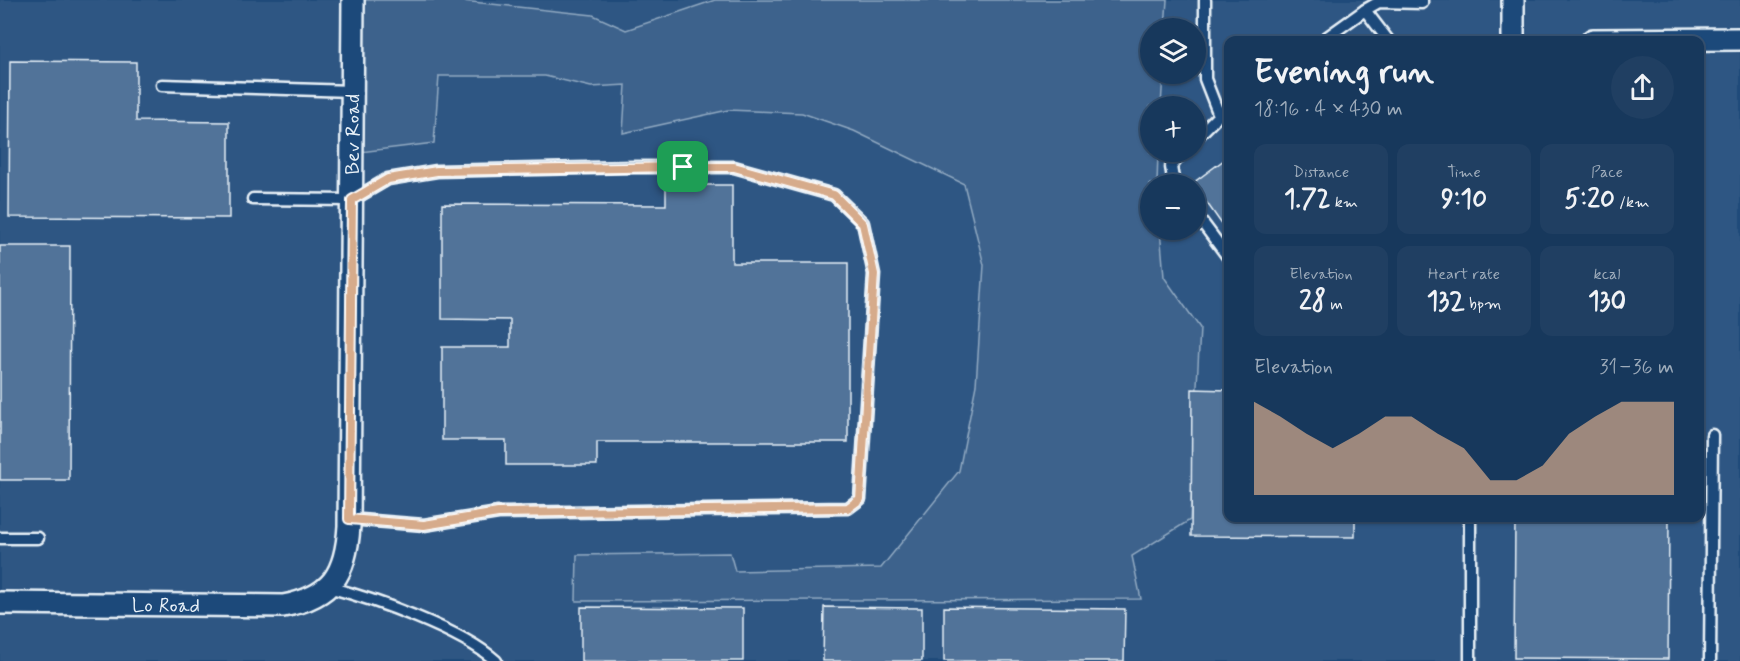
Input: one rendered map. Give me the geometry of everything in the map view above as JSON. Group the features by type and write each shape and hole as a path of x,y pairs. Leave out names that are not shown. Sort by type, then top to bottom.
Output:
{"street":[{"name":"Bev Road","path":"328,587 345,562 349,519 353,0"},
{"path":"1513,0 1513,36"},
{"path":"1704,39 1740,39"},
{"name":"Lo Road","path":"0,603 284,606 307,602 328,587"}],"lane":[{"path":"1205,0 1205,79 1219,116"},
{"path":"1329,36 1379,2 1422,3 1422,0"},
{"path":"1365,10 1385,36"},
{"path":"162,85 352,91"},
{"path":"1206,128 1224,112"},
{"path":"253,199 352,200 388,179 437,171 734,167 834,195 863,224 874,274 860,499 848,508 498,513 424,525 349,519"},
{"path":"1206,227 1224,252"},
{"path":"1710,661 1712,435"},
{"path":"1470,522 1470,661"},
{"path":"0,538 38,538"},
{"path":"328,587 365,597 404,612 483,649 496,661"}],"shaded area":[{"path":"0,0 1740,0 1740,661 0,661"},
{"path":"353,0 453,0 593,15 626,30 715,0 1167,0 1166,18 1140,18 1140,84 1162,84 1162,96 1140,96 1140,162 1158,162 1157,174 1140,174 1140,240 1161,240 1164,277 1200,328 1190,520 1132,556 1141,599 576,601 577,555 730,553 735,571 881,568 959,471 976,385 984,265 964,184 854,131 802,113 728,110 623,133 626,85 591,87 545,76 439,76 434,143 352,153"}],"building":[{"path":"10,61 136,62 136,121 229,122 229,218 9,217"},
{"path":"1224,160 1224,227 1206,202 1205,174"},
{"path":"666,185 732,185 732,263 848,263 848,442 597,442 597,465 506,465 506,440 442,440 442,347 510,347 510,320 442,319 442,204 666,205"},
{"path":"0,246 70,246 69,480 0,480"},
{"path":"1192,389 1224,390 1224,522 1355,522 1355,537 1191,536"},
{"path":"1515,522 1669,522 1668,659 1514,658"},
{"path":"581,607 743,608 743,661 581,661"},
{"path":"824,607 922,608 922,661 823,661"},
{"path":"944,607 1125,609 1124,661 944,661"}],"route":[{"path":"683,167 734,167 834,195 863,224 874,274 860,499 848,508 498,513 424,525 349,519 352,200 388,179 437,171 683,167"}]}
